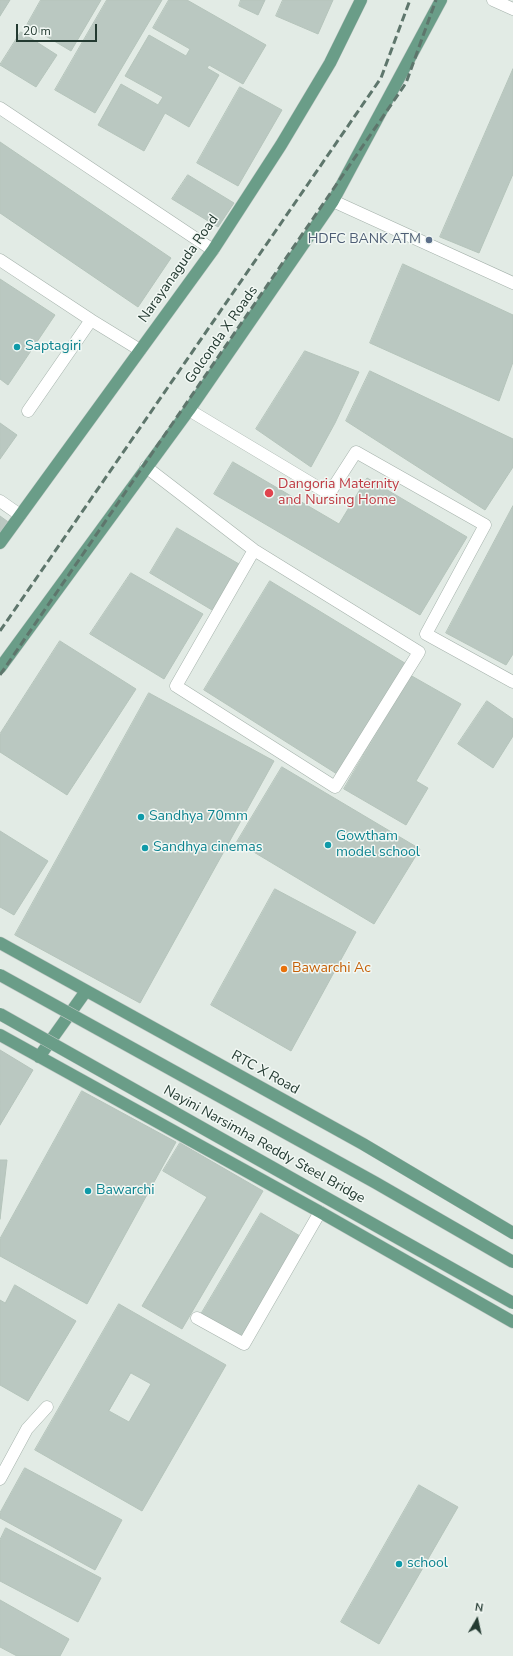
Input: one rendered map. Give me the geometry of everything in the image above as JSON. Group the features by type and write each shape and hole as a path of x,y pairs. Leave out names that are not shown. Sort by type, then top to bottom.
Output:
{"main road":[{"name":"Narayanaguda Road","path":"0,543 213,250 289,132 330,62 361,0"},
{"name":"Golconda X Roads","path":"0,668 189,410 333,201 440,0"},
{"name":"RTC X Road","path":"0,943 363,1144 513,1233"},
{"name":"Nayini Narsimha Reddy Steel Bridge","path":"0,975 376,1183 513,1262"},
{"path":"40,1058 86,991"},
{"name":"Nayini Narsimha Reddy Steel Bridge","path":"0,1014 513,1303"},
{"path":"0,1035 320,1212 513,1322"}],"street":[{"path":"493,0 513,9"},
{"path":"0,108 213,250"},
{"path":"333,201 513,283"},
{"path":"0,260 91,320 140,350"},
{"path":"28,411 91,320"},
{"path":"189,410 329,494 356,452 485,525 426,634 513,682"},
{"path":"146,467 254,550 419,652 335,787 176,686 254,550"},
{"path":"0,501 20,515"},
{"path":"197,1318 244,1344 320,1212"},
{"path":"0,1479 27,1429 47,1407"}],"building":[{"path":"0,0 10,0 0,16"},
{"path":"41,0 101,0 71,51 27,25"},
{"path":"107,0 162,0 95,113 55,90"},
{"path":"169,0 187,0 266,45 243,84 209,65 207,68 219,75 189,127 165,113 144,151 98,125 121,84 158,105 163,97 125,76 149,35 186,56 190,49 153,28"},
{"path":"241,0 265,0 258,15 239,6"},
{"path":"283,0 333,0 318,34 276,16"},
{"path":"21,32 57,55 36,87 0,65"},
{"path":"513,69 513,174 479,253 440,237"},
{"path":"240,87 282,110 238,186 197,163"},
{"path":"0,142 171,258 138,307 0,213"},
{"path":"188,175 234,203 218,227 172,199"},
{"path":"403,264 513,315 513,362 499,401 370,343"},
{"name":"Saptagiri","path":"0,279 55,315 8,385 0,379"},
{"path":"305,351 359,372 335,423 311,467 256,429"},
{"path":"370,371 513,439 513,467 485,510 346,421"},
{"path":"0,423 17,435 0,459"},
{"path":"233,462 339,524 367,478 467,537 420,615 214,494"},
{"path":"513,506 513,654 506,665 446,633"},
{"path":"0,516 11,524 0,539"},
{"path":"177,528 239,564 212,610 150,573"},
{"path":"131,573 203,614 164,679 90,634"},
{"path":"270,581 408,665 337,774 204,690"},
{"path":"60,641 136,689 67,795 0,752 0,734"},
{"path":"410,675 461,704 416,781 428,788 406,825 344,789"},
{"name":"Sandhya cinemas","path":"149,693 274,761 140,1003 15,935"},
{"path":"487,701 513,719 513,736 493,768 458,744"},
{"name":"Gowtham model school","path":"282,767 420,849 374,924 237,842"},
{"path":"0,831 48,861 14,915 0,907"},
{"name":"Bawarchi Ac","path":"275,889 356,932 291,1051 211,1005"},
{"path":"0,1050 33,1070 0,1125"},
{"name":"Bawarchi","path":"82,1091 176,1142 87,1304 0,1256 0,1239"},
{"path":"180,1143 263,1191 182,1329 142,1306 207,1197 163,1171"},
{"path":"0,1160 7,1160 0,1219"},
{"path":"261,1213 300,1236 240,1339 200,1316"},
{"path":"15,1285 76,1321 28,1401 0,1385 0,1300 5,1303"},
{"path":"119,1304 226,1365 142,1511 35,1450","holes":["131,1373 151,1384 129,1422 109,1411"]},
{"path":"25,1468 122,1520 95,1570 0,1518 0,1513"},
{"name":"school","path":"419,1485 458,1507 379,1644 341,1622"},
{"path":"6,1528 101,1578 78,1622 0,1581 0,1540"},
{"path":"0,1600 69,1639 60,1656 17,1656 0,1647"}],"railway":[{"path":"0,631 381,78 410,0"},
{"path":"0,675 406,83 436,0"}],"place":[{"name":"HDFC BANK ATM","path":"429,240"},
{"name":"Saptagiri","path":"17,347"},
{"name":"Dangoria Maternity and Nursing Home","path":"269,493"},
{"name":"Sandhya 70mm","path":"141,817"},
{"name":"Gowtham model school","path":"328,845"},
{"name":"Sandhya cinemas","path":"145,848"},
{"name":"Bawarchi Ac","path":"284,969"},
{"name":"Bawarchi","path":"88,1191"},
{"name":"school","path":"399,1564"}]}
